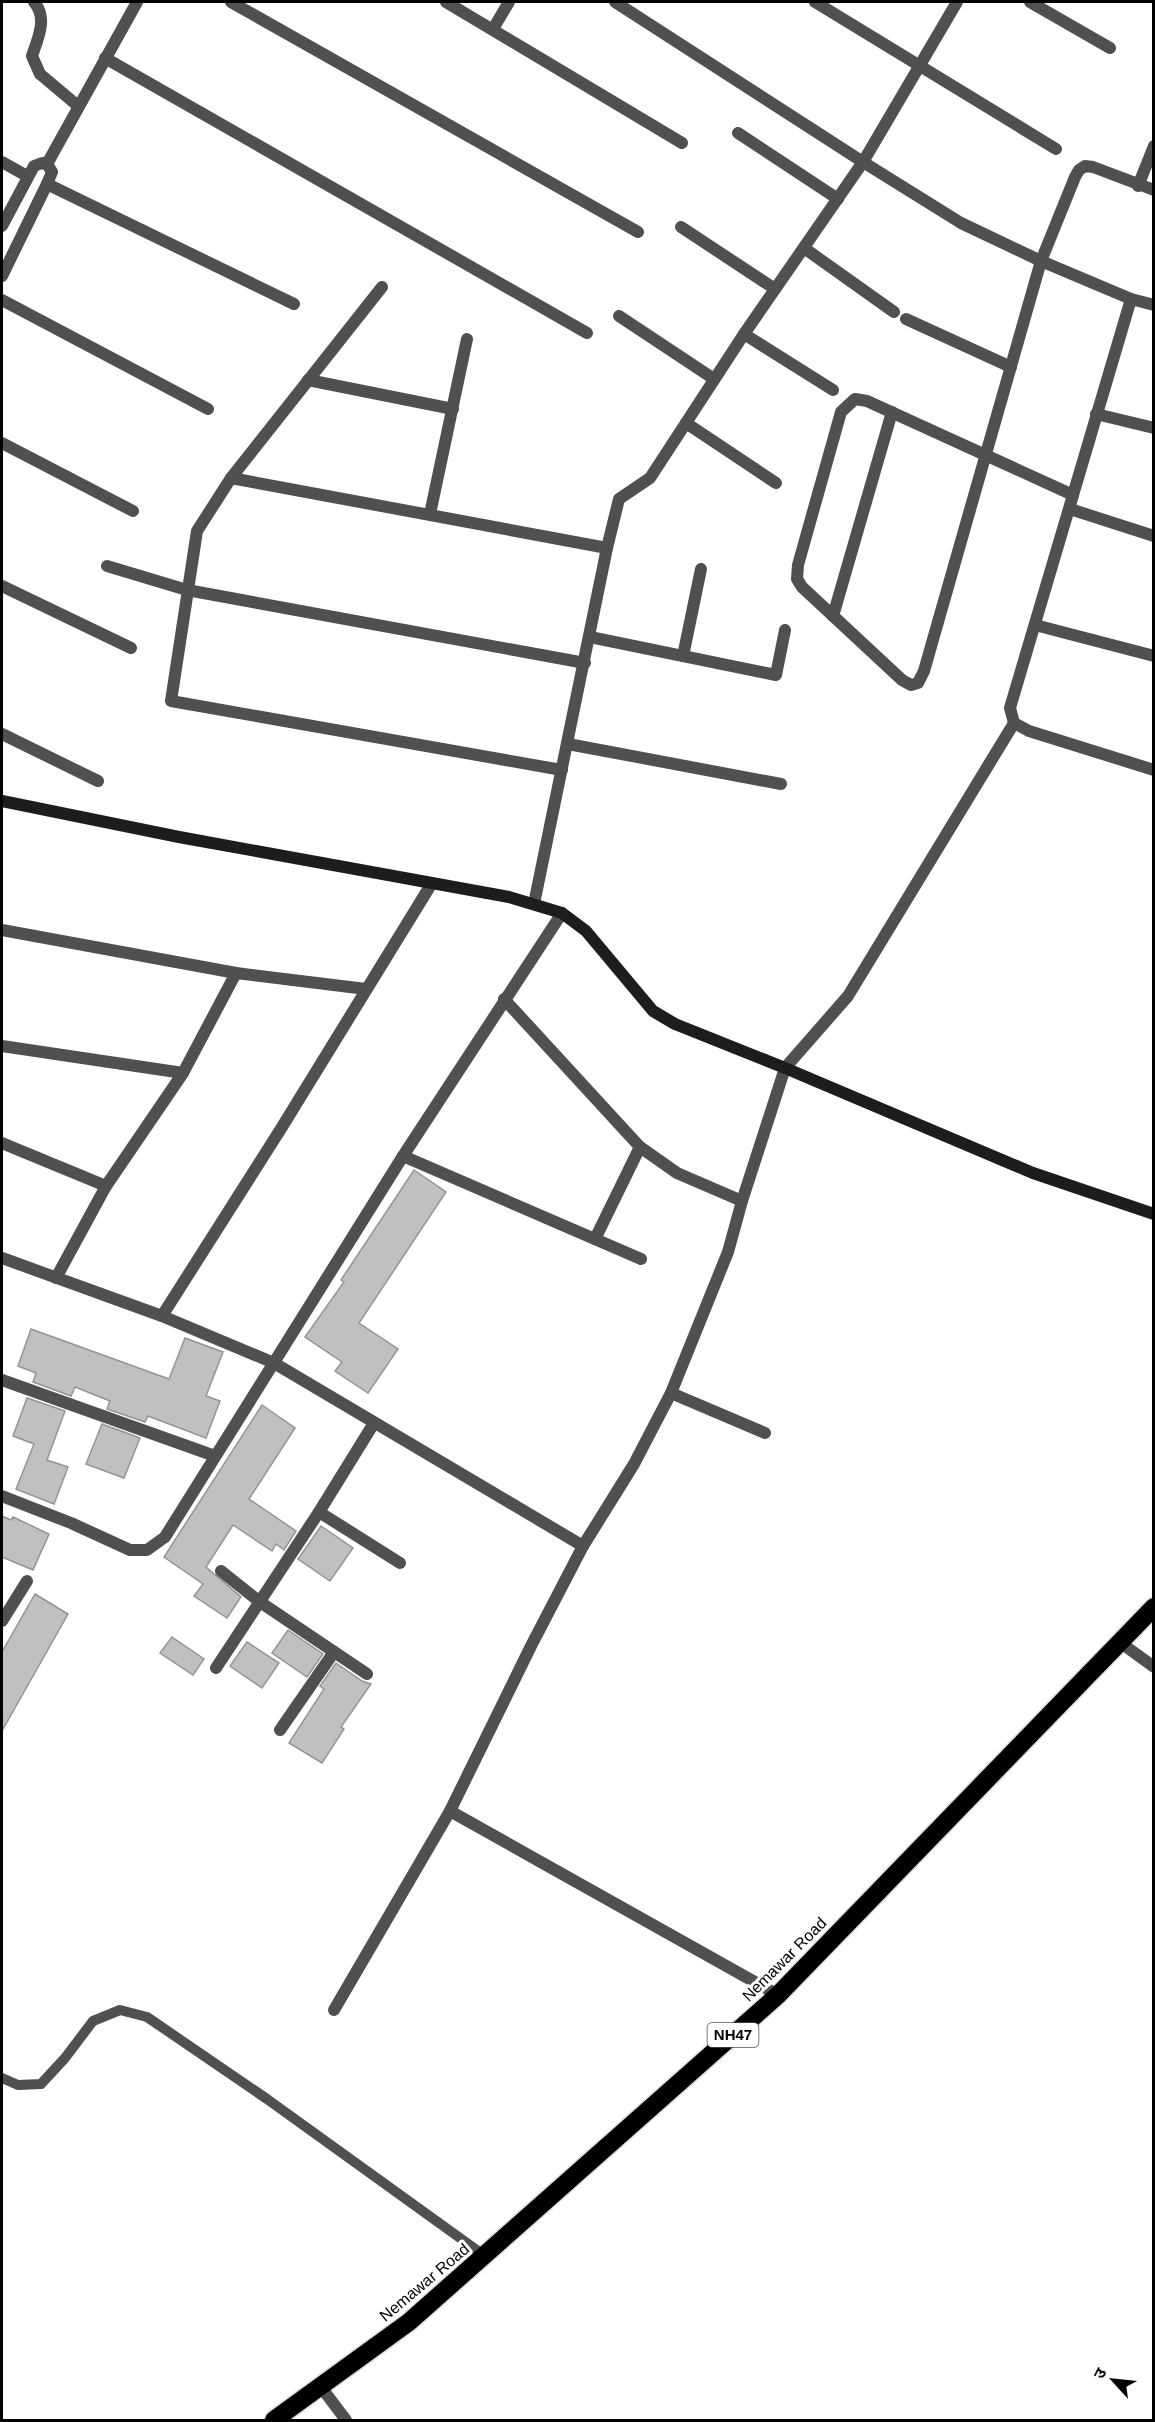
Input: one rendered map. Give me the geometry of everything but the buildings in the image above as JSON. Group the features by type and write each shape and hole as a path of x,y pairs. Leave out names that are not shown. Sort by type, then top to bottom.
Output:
{"highway":[{"name":"Nemawar Road","path":"274,2421 409,2322 778,1995 1154,1607"}],"street":[{"path":"47,164 137,2"},
{"path":"231,2 638,232"},
{"path":"446,2 682,142"},
{"path":"493,29 509,2"},
{"path":"615,2 961,223 1041,261 1131,299 1154,305"},
{"path":"815,2 1056,150"},
{"path":"534,904 619,499 650,478 744,334 863,162 957,2"},
{"path":"1030,2 1110,48"},
{"path":"40,4 42,24 32,56 40,74 78,106"},
{"path":"105,58 587,333"},
{"path":"738,133 838,198"},
{"path":"1138,186 1154,146"},
{"path":"2,162 27,176"},
{"path":"2,226 34,166 42,162 51,167 52,172 47,184 2,276"},
{"path":"1074,495 986,454 867,401 855,399 841,412 798,565 797,579 802,587 902,680 911,685 918,682 924,671 986,454 1041,261 1079,170 1085,166 1093,167 1138,186 1154,190"},
{"path":"47,184 294,304"},
{"path":"681,227 775,290"},
{"path":"804,248 894,312"},
{"path":"382,286 231,478 197,531 171,701 562,770"},
{"path":"334,2010 450,1811 583,1546 634,1464 671,1393 728,1252 785,1068 848,996 1014,723 1010,708 1131,299"},
{"path":"2,300 208,408"},
{"path":"619,316 714,379"},
{"path":"906,319 1011,366"},
{"path":"744,334 833,390"},
{"path":"430,514 467,339"},
{"path":"308,380 453,409"},
{"path":"833,616 892,412"},
{"path":"1096,414 1154,428"},
{"path":"686,423 776,483"},
{"path":"2,443 133,511"},
{"path":"231,478 607,548"},
{"path":"1070,509 1154,536"},
{"path":"107,566 187,590 585,663"},
{"path":"683,656 701,569"},
{"path":"2,586 131,648"},
{"path":"1035,625 1154,656"},
{"path":"590,637 776,675 785,630"},
{"path":"1014,723 1029,731 1154,770"},
{"path":"2,734 98,781"},
{"path":"568,744 781,784"},
{"path":"2,801 179,837 509,897 561,913 586,931 653,1011 675,1024 1034,1173 1154,1214"},
{"path":"162,1316 282,1127 432,883"},
{"path":"2,1496 71,1523 130,1550 147,1550 165,1537 403,1156 561,913"},
{"path":"2,930 236,973 366,989"},
{"path":"56,1278 106,1186 183,1073 236,973"},
{"path":"504,999 640,1148 677,1173 742,1201"},
{"path":"2,1046 183,1073"},
{"path":"2,1143 106,1186"},
{"path":"595,1239 640,1148"},
{"path":"403,1156 641,1258"},
{"path":"2,1258 162,1316 274,1363 583,1546"},
{"path":"2,1380 216,1456"},
{"path":"671,1393 765,1433"},
{"path":"216,1668 374,1424"},
{"path":"319,1512 400,1563"},
{"path":"222,1571 260,1602 367,1674"},
{"path":"2,1621 27,1581"},
{"path":"1121,1643 1154,1667"},
{"path":"280,1730 334,1652"},
{"path":"450,1811 778,1995"},
{"path":"321,2387 346,2421"}],"lane":[{"path":"2,2078 18,2085 41,2084 65,2058 93,2021 120,2010 147,2017 267,2099 486,2256"}]}
